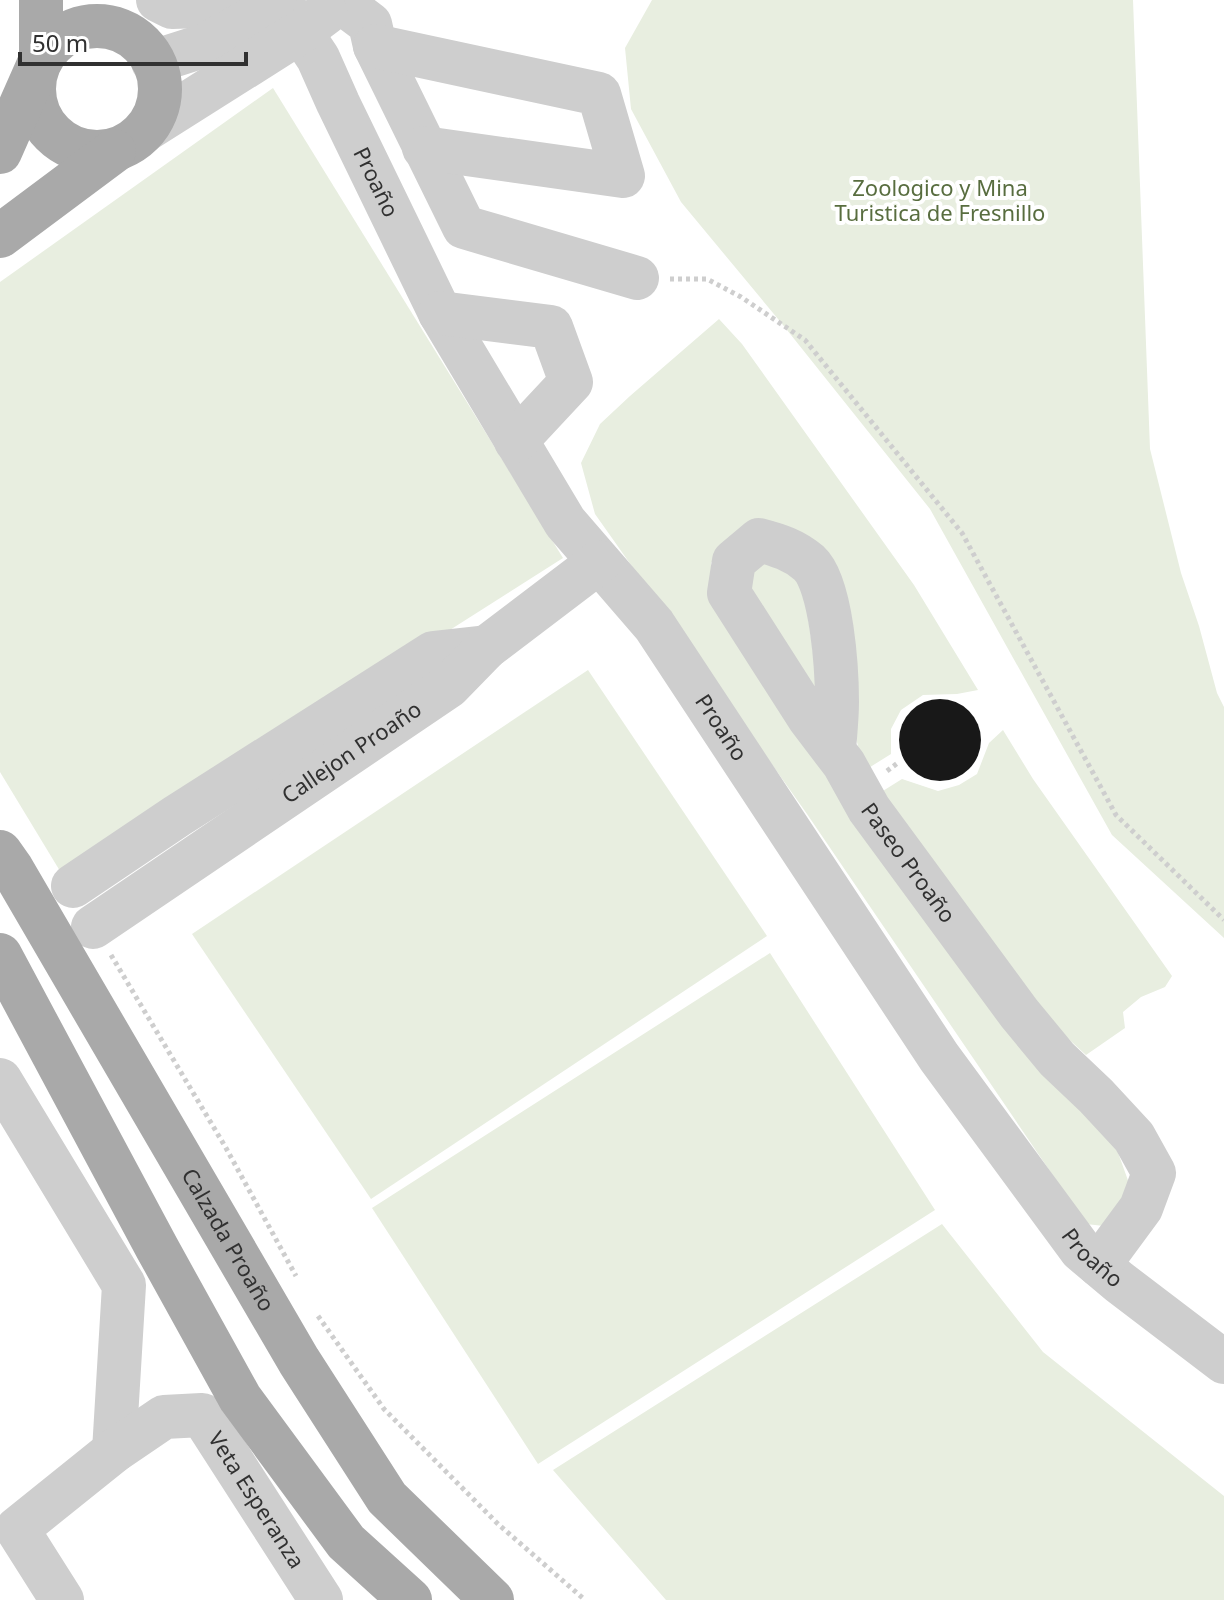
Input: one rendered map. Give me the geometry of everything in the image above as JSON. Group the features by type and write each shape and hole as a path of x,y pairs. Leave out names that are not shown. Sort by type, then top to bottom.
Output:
{"main road":[{"path":"41,0 41,59 34,79 34,101 41,120 55,137 74,148 94,152 130,140"},
{"path":"0,152 41,59 54,42 72,31 93,26 136,33 158,71 160,93 156,112 130,140 0,236"},
{"name":"Calzada Proaño","path":"0,852 299,1361 387,1498 492,1600"},
{"path":"0,955 240,1398 346,1542 410,1600"}],"street":[{"path":"158,0 172,7 357,12 599,94 623,176 424,148"},
{"path":"136,33 206,45 289,11"},
{"path":"130,140 289,11"},
{"name":"Proaño","path":"289,11 318,58 440,313 565,522 654,625 939,1057 1081,1250 1224,1362"},
{"path":"357,12 464,227 637,278"},
{"path":"440,313 551,327 571,382 516,441"},
{"name":"Paseo Proaño","path":"834,751 837,702 825,591 812,565 786,548 759,540 734,561 729,593 891,840 1019,1013 1057,1059 1134,1137 1154,1173 1141,1208 1099,1265"},
{"name":"Callejon Proaño","path":"93,927 449,686 487,647 599,562"},
{"path":"73,886 433,653 487,647"},
{"path":"177,816 202,854"},
{"path":"0,1080 124,1285 114,1451"},
{"name":"Veta Esperanza","path":"62,1600 8,1536 114,1451 164,1417 202,1415 321,1600"}],"path":[{"path":"637,278 707,279 741,297 805,340 962,533 1116,815 1224,920"},
{"path":"93,927 226,1148 299,1281"},
{"path":"313,1308 384,1409 498,1524 585,1600"}],"green space":[{"name":"Zoologico y Mina Turistica de Fresnillo","path":"652,0 1133,0 1150,449 1181,573 1224,707 1224,938 1112,835 930,509 681,202 631,109 625,48"},
{"path":"273,88 563,558 63,876 0,772 0,282"},
{"path":"719,319 742,344 914,585 978,690 923,695 901,710 891,729 891,754 867,769 856,738 842,603 737,533 711,563 713,605 1116,1147 1130,1186 1104,1226 1086,1224 807,814 595,514 581,463 600,424"},
{"path":"756,558 802,574 818,688 807,691 742,588"},
{"path":"588,670 767,936 371,1199 192,934"},
{"path":"1003,730 1033,779 1172,976 1165,987 1141,997 1123,1012 1125,1028 1086,1055 1039,1012 878,794 902,779 938,791 959,785 977,774 989,743"},
{"path":"770,953 935,1210 538,1464 372,1208"},
{"path":"942,1224 1043,1352 1224,1496 1224,1600 666,1600 553,1470"}],"building":[{"path":"940,699 956,702 969,711 978,724 981,740 978,756 969,769 956,778 940,781 924,778 911,769 902,756 899,740 902,724 911,711 924,702"}]}
